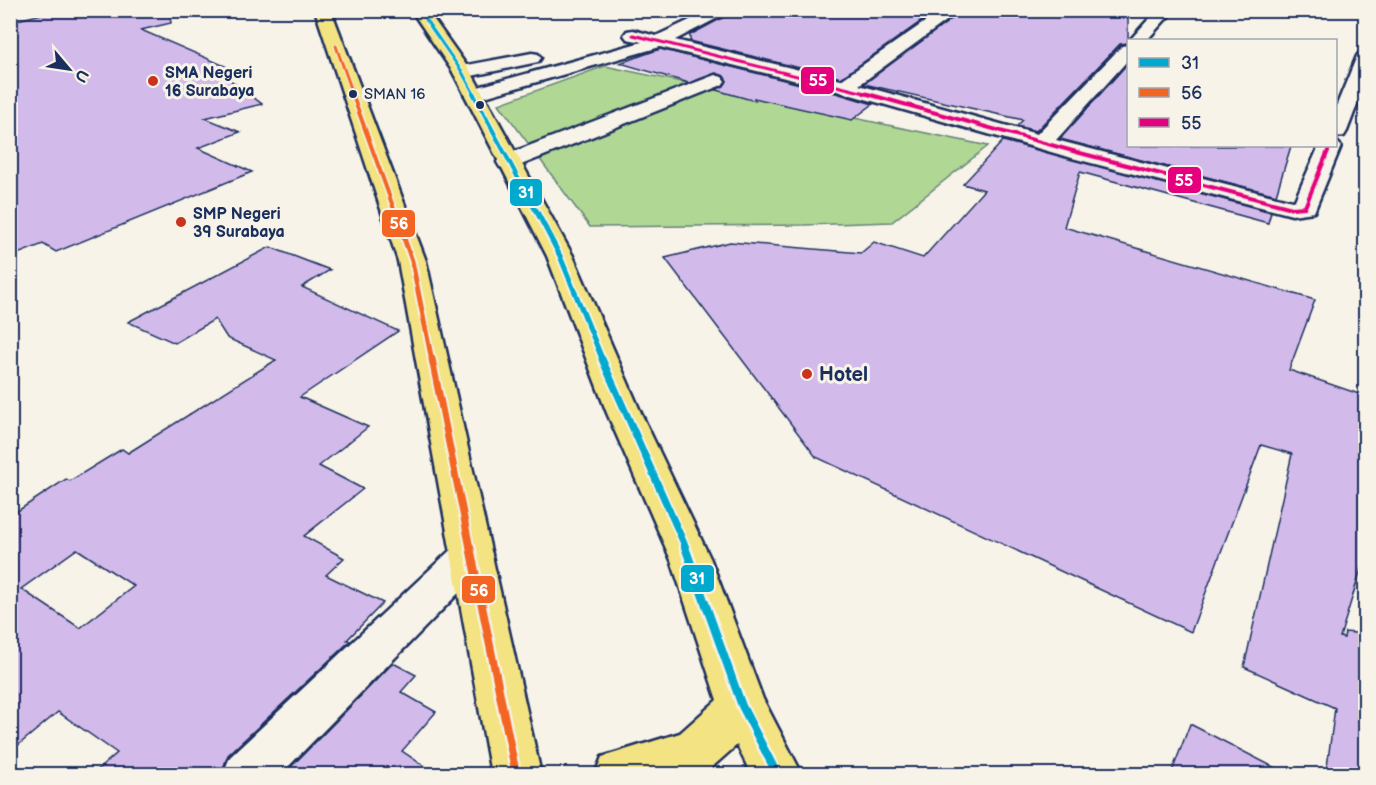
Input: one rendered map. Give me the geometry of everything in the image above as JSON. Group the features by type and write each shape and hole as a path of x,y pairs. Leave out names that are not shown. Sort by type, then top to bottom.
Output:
{"main road":[{"path":"323,10 412,261 516,774"},
{"path":"419,10 468,83 570,278 624,413 691,560 742,706 777,774"},
{"path":"620,774 694,752 712,738 742,706"}],"street":[{"path":"468,83 571,51 633,35 687,10"},
{"path":"468,83 658,42 725,10"},
{"path":"844,87 953,10"},
{"path":"1139,39 1166,10"},
{"path":"633,35 844,87 1298,209 1305,207 1330,147"},
{"path":"1042,142 1127,51"},
{"path":"1337,126 1365,56"},
{"path":"508,162 716,81"},
{"path":"248,774 472,554"}],"green space":[{"path":"605,66 988,146 892,222 590,227 499,104"}],"building":[{"name":"SMA Negeri 16 Surabaya","path":"57,10 169,10 171,23 141,30 239,72 225,76 262,104 205,118 240,132 198,148 252,172 56,252 43,244 10,257 10,22"},
{"path":"737,10 937,10 841,78 690,41 690,35"},
{"path":"963,10 1128,10 1127,43 1120,44 1036,131 1017,126 1023,120 864,84"},
{"path":"660,49 873,104 852,120 754,98 755,101 716,90 724,86 727,81 724,76 716,73 689,83 620,63"},
{"path":"1127,64 1127,147 1291,147 1276,195 1060,139"},
{"path":"1003,141 1271,212 1268,223 1080,172 1064,227 1315,300 1289,370 1365,396 1365,556 1340,637 1344,638 1345,632 1365,634 1365,774 1326,774 1335,708 1244,667 1292,454 1261,445 1191,632 816,457 665,258 730,242 861,253 874,242 923,258 984,190 963,184"},
{"path":"270,247 330,270 302,287 398,331 300,397 368,427 319,466 363,489 304,536 344,558 326,575 383,603 347,640 350,641 228,755 221,774 93,774 117,753 58,712 10,752 10,516 66,479 70,481 122,449 128,453 276,360 227,338 215,319 175,343 128,322","holes":["77,549 134,586 80,628 21,589"]},
{"path":"393,663 416,675 401,692 436,712 402,751 436,774 284,774"},
{"path":"1190,724 1287,774 1171,774"}],"transit line":[{"name":"31","path":"419,10 462,72 560,256 624,413 691,560 742,706 777,774"},
{"name":"55","path":"633,35 844,87 1080,153 1292,208 1305,207 1330,147"},
{"name":"56","path":"336,46 412,261 516,774"}],"place":[{"name":"SMA Negeri 16 Surabaya","path":"153,81"},
{"name":"SMAN 16","path":"353,94"},
{"name":"SMP Negeri 39 Surabaya","path":"181,222"},
{"name":"Hotel","path":"807,374"}]}
